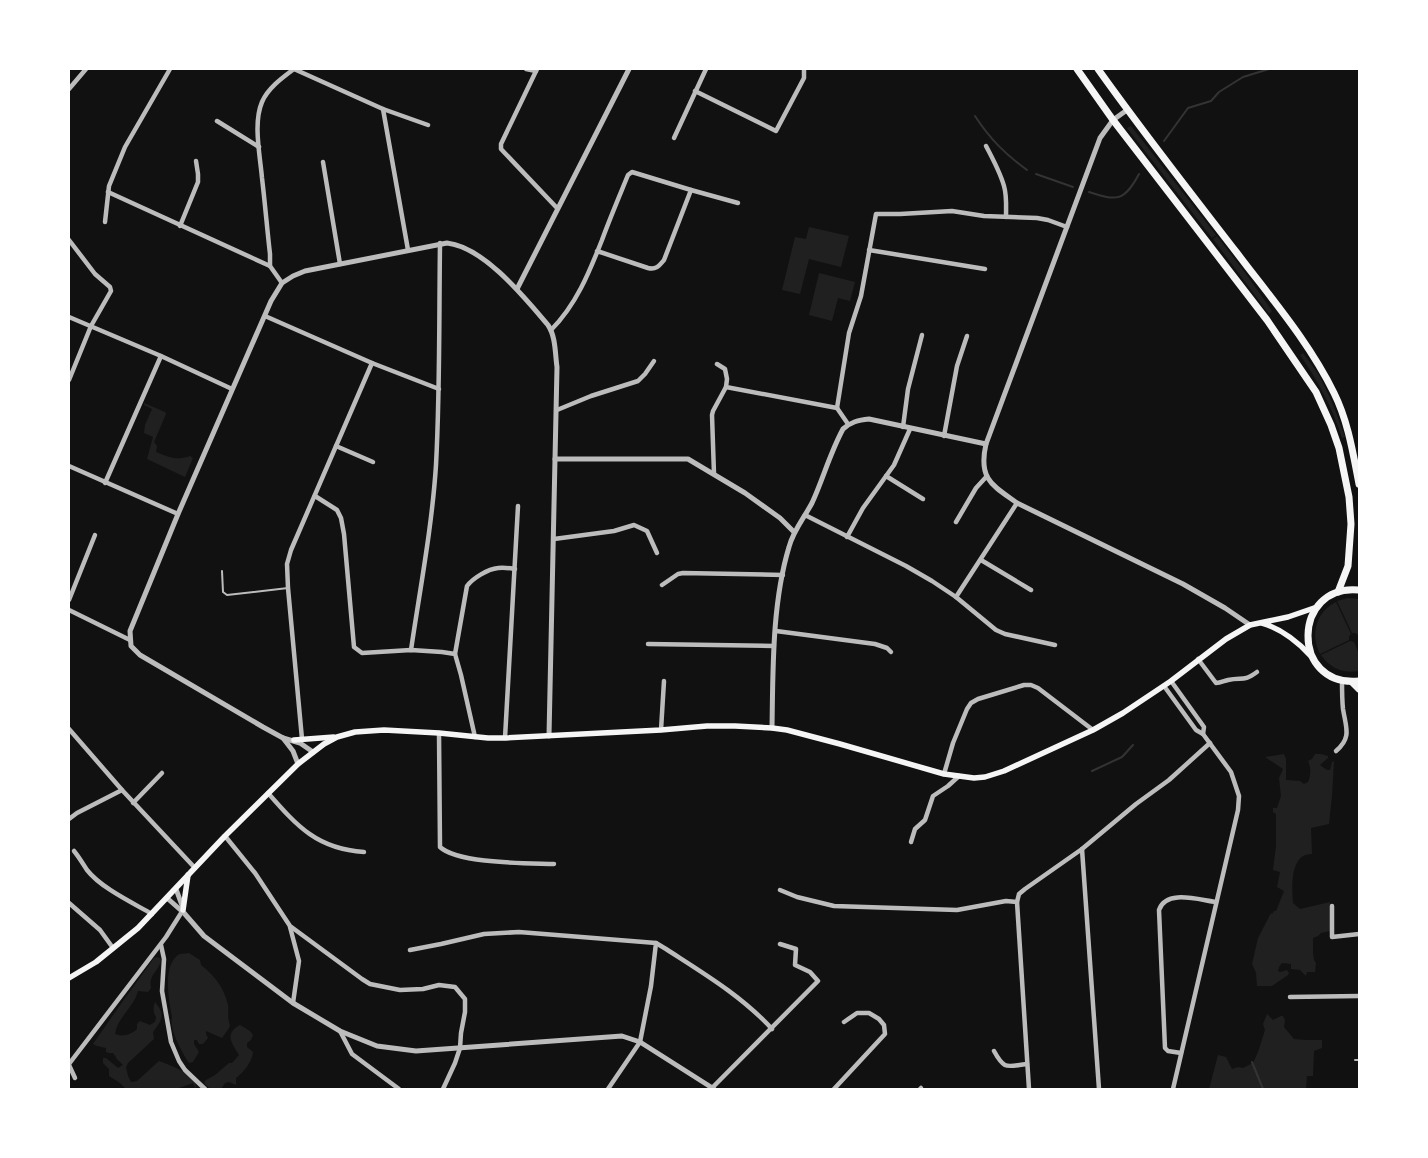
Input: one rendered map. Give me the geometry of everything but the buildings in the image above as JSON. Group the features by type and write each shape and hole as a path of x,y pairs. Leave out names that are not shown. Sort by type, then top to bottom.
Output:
{"highway":[{"path":"1076,69 1266,320 1316,392 1339,448 1349,498 1348,566 1338,592"},
{"path":"1098,69 1127,110 1278,306 1317,364 1334,393 1344,420 1352,447 1359,484"},
{"path":"1359,590 1338,592 1317,607 1308,626 1307,636 1308,647 1317,665 1333,677 1355,681 1359,689"}],"main road":[{"path":"294,740 336,737 355,732 384,730 504,738 735,726 772,728 794,732 944,774 974,778 985,777 1004,771 1093,730 1135,706 1226,639 1250,625 1288,617 1317,607"},
{"path":"1260,622 1277,628 1300,645 1312,657"},
{"path":"69,978 96,962 138,928 225,836 298,764 336,737"},
{"path":"183,912 188,875"}],"street":[{"path":"69,89 86,69"},
{"path":"105,222 108,186 125,148 170,69"},
{"path":"270,266 258,147 258,119 262,101 279,81 293,69 384,109 428,125"},
{"path":"526,69 536,70 501,144 501,149 557,208"},
{"path":"517,289 629,69"},
{"path":"674,138 706,69"},
{"path":"696,90 776,131 804,78 803,69"},
{"path":"384,109 408,250"},
{"path":"1127,110 1113,120 1100,138 986,444 984,462 987,476 996,489 1017,503 1183,584 1219,604 1250,625"},
{"path":"217,121 258,147"},
{"path":"986,146 1004,186 1006,217"},
{"path":"180,226 198,182 196,161"},
{"path":"322,162 340,264"},
{"path":"552,330 578,295 630,173 738,203"},
{"path":"597,251 653,270 658,268 664,260 691,190"},
{"path":"108,192 270,266 282,284"},
{"path":"848,424 837,408 849,333 861,296 876,214 952,211 984,216 1037,218 1067,227"},
{"path":"69,240 95,274 112,291 91,326 69,380"},
{"path":"411,650 433,501 439,389 440,243"},
{"path":"298,764 294,751 283,738 140,655 134,650 130,640 130,631 232,389 271,301 282,284 292,276 305,271 440,243 456,244 479,255 517,289 552,330 557,367 549,736"},
{"path":"869,250 985,268"},
{"path":"265,316 372,363 439,389"},
{"path":"69,317 232,389"},
{"path":"903,427 908,389 922,335"},
{"path":"944,436 957,366 967,336"},
{"path":"105,482 161,356"},
{"path":"556,410 591,396 638,381 654,361"},
{"path":"302,739 287,564 291,550 372,363"},
{"path":"714,474 712,415 726,387 727,379 725,369 717,364"},
{"path":"726,387 837,408"},
{"path":"772,728 774,646 783,575 789,547 794,532 806,515 812,502 843,430 848,424 858,420 869,419 986,444"},
{"path":"847,537 864,508 894,465 910,429"},
{"path":"336,446 373,462"},
{"path":"555,459 688,459 764,506 794,532"},
{"path":"69,466 178,514"},
{"path":"886,476 923,499"},
{"path":"956,522 973,493 987,476"},
{"path":"315,496 337,510 341,518 354,648 362,653 411,650 455,654"},
{"path":"956,597 1017,503"},
{"path":"504,738 518,506"},
{"path":"806,515 932,581 956,597 996,630 1005,634 1055,645"},
{"path":"554,539 614,531 634,525 647,531 656,553"},
{"path":"69,600 95,536"},
{"path":"981,560 1031,590"},
{"path":"476,737 462,674 455,654 467,586 470,582 495,568 515,569"},
{"path":"662,585 678,574 683,573 783,575"},
{"path":"69,610 130,640"},
{"path":"776,631 875,644 887,648 891,652"},
{"path":"648,644 774,646"},
{"path":"1198,659 1218,684 1228,680 1246,679 1257,672"},
{"path":"1336,751 1343,745 1347,734 1343,710 1342,680"},
{"path":"661,730 664,681"},
{"path":"1171,681 1204,727 1203,734"},
{"path":"944,774 953,742 971,703 1005,691 1031,685 1038,688 1093,730"},
{"path":"1164,686 1196,730 1203,734 1231,772 1239,796 1238,810 1173,1089"},
{"path":"69,729 133,803 194,868"},
{"path":"439,733 440,847 443,850 468,858 554,864"},
{"path":"283,738 294,740 313,752"},
{"path":"1029,1089 1017,902 1019,894 1082,849 1136,804 1170,780 1210,743"},
{"path":"133,803 162,773"},
{"path":"910,842 915,830 925,820 933,796 959,776"},
{"path":"69,819 122,790"},
{"path":"268,793 306,833 335,848 364,852"},
{"path":"225,836 255,873 290,926 299,961 294,1003"},
{"path":"1082,849 1099,1089"},
{"path":"74,851 88,871 96,878 113,891 152,914"},
{"path":"76,1078 69,1064 161,945 183,912 176,889"},
{"path":"780,890 811,901 842,907 957,910 1006,901 1017,902"},
{"path":"167,898 183,912 204,936 294,1003 340,1031 377,1046 416,1051 622,1036 640,1042 712,1089 818,981 810,972 795,965 796,949 780,944"},
{"path":"1181,1053 1168,1051 1165,1048 1159,910 1165,900 1171,898 1216,902"},
{"path":"69,903 100,930 113,948"},
{"path":"1332,906 1332,937 1359,934"},
{"path":"290,926 370,984 400,990 423,989 439,985 456,987 465,999 465,1012 456,1063 443,1089"},
{"path":"410,950 484,934 519,932 656,943 731,993 756,1012 772,1029"},
{"path":"608,1089 640,1042 651,986 656,943"},
{"path":"161,945 164,959 162,991 171,1042 185,1070 205,1089"},
{"path":"1290,997 1359,996"},
{"path":"834,1089 885,1034 884,1025 879,1019 869,1013 857,1013 844,1022"},
{"path":"340,1031 352,1054 399,1089"},
{"path":"994,1051 1000,1062 1006,1066 1027,1064"}],"lane":[{"path":"222,571 223,592 227,595 288,588"}],"shaded area":[{"path":"1131,126 1216,235 1212,238 1127,128"},
{"path":"809,227 849,236 841,267 809,259 800,294 782,290 795,237 806,239"},
{"path":"1217,236 1272,311 1269,314 1213,239"},
{"path":"819,273 855,282 850,301 838,298 832,321 809,315"},
{"path":"1303,353 1319,375 1332,402 1345,437 1342,438 1324,395 1300,355"},
{"path":"144,403 166,414 154,442 157,446 156,452 173,458 190,456 193,458 185,477 147,459 153,437 144,433 145,425 152,409 144,405"},
{"path":"1348,598 1359,599 1359,635 1352,633 1337,601"},
{"path":"1336,602 1351,634 1349,640 1320,654 1315,639 1317,624 1329,606"},
{"path":"1350,641 1354,642 1359,654 1359,671 1348,672 1337,669 1321,655"},
{"path":"1284,754 1286,759 1286,780 1300,781 1304,784 1308,782 1310,777 1308,761 1315,754 1328,756 1320,765 1327,770 1330,770 1334,761 1329,824 1311,828 1312,854 1304,856 1299,860 1294,871 1292,885 1293,903 1300,909 1330,902 1330,931 1321,933 1313,938 1313,953 1316,963 1315,972 1307,972 1306,976 1300,970 1291,969 1291,964 1282,963 1278,971 1287,970 1288,975 1272,986 1257,986 1256,973 1252,964 1258,938 1271,913 1276,911 1284,891 1277,887 1280,872 1273,870 1276,846 1276,814 1273,812 1273,808 1277,808 1281,796 1279,778 1283,769 1265,757"},
{"path":"189,953 200,960 201,965 215,978 221,988 228,1005 230,1025 222,1038 206,1031 208,1038 203,1044 199,1044 197,1040 194,1040 194,1044 199,1052 193,1062 189,1063 172,1028 168,976 173,960 179,954"},
{"path":"158,957 161,959 159,967 151,979 151,988 148,992 138,991 116,1028 115,1034 132,1033 137,1029 137,1024 140,1021 150,1025 155,1022 155,1002 161,1010 162,1017 153,1032 154,1039 128,1063 126,1067 128,1076 131,1082 137,1081 159,1061 188,1075 193,1079 196,1089 193,1083 176,1089 126,1089 109,1076 109,1069 103,1063 103,1058 106,1058 118,1068 123,1065 113,1053 106,1052 106,1048 93,1044 154,958"},
{"path":"1267,1014 1273,1020 1283,1016 1285,1020 1284,1027 1294,1039 1322,1040 1322,1048 1314,1051 1313,1076 1307,1076 1306,1089 1209,1089 1218,1055 1226,1057 1232,1069 1243,1068 1253,1063 1265,1030 1263,1024"},
{"path":"240,1025 253,1035 247,1043 247,1047 253,1052 251,1059 245,1070 236,1078 236,1085 229,1082 225,1083 221,1089 210,1089 204,1083 206,1080 229,1063 232,1063 239,1055 232,1043 231,1036 235,1028"}],"waterway":[{"path":"1164,141 1188,108 1211,101 1219,92 1243,77 1269,69"},
{"path":"975,116 998,146 1027,170"},
{"path":"1036,174 1073,187"},
{"path":"1089,192 1107,197 1119,197 1129,190 1139,174"},
{"path":"1092,771 1122,757 1133,745"},
{"path":"1252,1062 1263,1089"}]}
